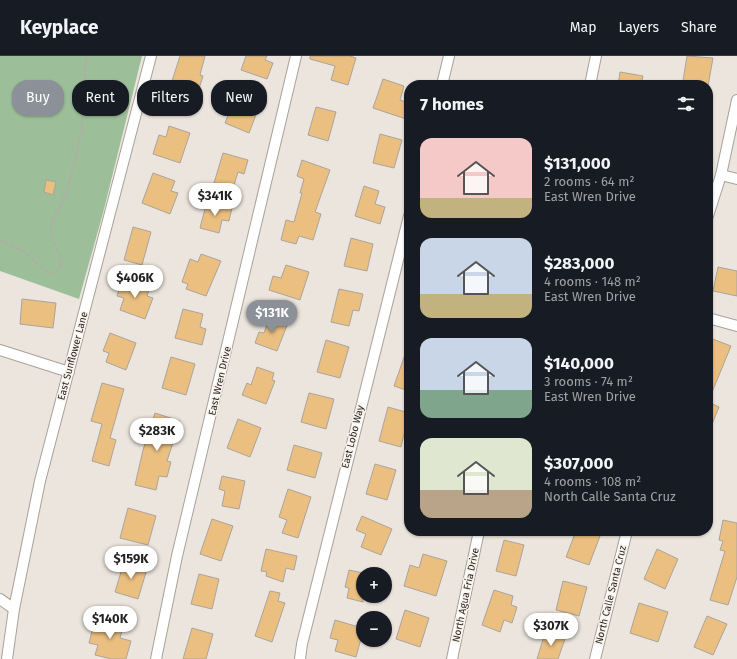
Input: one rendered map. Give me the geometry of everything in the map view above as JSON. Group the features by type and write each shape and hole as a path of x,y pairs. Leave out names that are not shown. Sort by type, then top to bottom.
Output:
{"street":[{"name":"East Sunflower Lane","path":"7,659 14,609 40,481 151,56"},
{"name":"East Wren Drive","path":"156,659 177,556 296,56"},
{"path":"443,80 450,56"},
{"path":"591,80 596,56"},
{"path":"713,200 721,175 737,100"},
{"path":"721,175 737,178"},
{"name":"East Lobo Way","path":"300,659 404,236"},
{"path":"713,319 737,326"},
{"path":"0,350 69,372"},
{"name":"North Agua Fria Drive","path":"452,659 478,536"},
{"name":"North Calle Santa Cruz","path":"595,659 626,536"},
{"path":"0,598 14,609"}],"path":[{"path":"0,240 23,251 48,273 54,273 60,268 62,263 61,258 52,237 51,228 54,218 66,195 82,130 86,56"}],"green space":[{"path":"0,56 142,56 129,108 129,80 72,80 72,116 127,116 103,213 79,299 0,271"}],"building":[{"path":"180,56 205,56 200,75 203,76 202,80 172,80"},
{"path":"246,56 267,56 265,60 273,63 267,79 241,70"},
{"path":"310,56 350,56 356,58 348,85 331,80 335,66 310,59"},
{"path":"687,56 713,58 709,80 683,80"},
{"path":"620,72 643,76 642,80 619,80"},
{"path":"383,79 404,86 400,100 404,101 404,118 373,108"},
{"path":"316,107 336,112 328,141 308,135"},
{"path":"228,116 256,116 249,133 225,123"},
{"path":"169,126 190,133 180,163 153,154 159,135 166,137"},
{"path":"380,134 402,140 394,168 373,163"},
{"path":"223,153 248,160 244,174 238,172 233,188 214,183"},
{"path":"302,160 330,170 315,212 321,214 313,240 299,236 296,244 281,240 286,220 294,222 302,193 300,193 304,179 297,176"},
{"path":"153,173 175,181 171,191 178,193 170,214 142,203"},
{"path":"46,180 56,182 53,195 44,192"},
{"path":"364,186 379,191 375,204 385,207 380,224 355,216"},
{"path":"207,201 232,208 229,221 222,220 219,233 200,228"},
{"path":"133,227 151,232 142,265 124,260"},
{"path":"351,238 373,244 367,271 344,266"},
{"path":"201,254 221,261 206,296 186,289 188,284 182,282 190,259 198,262"},
{"path":"286,265 309,272 300,300 269,290 273,276 281,278"},
{"path":"718,267 737,271 737,296 713,291"},
{"path":"122,280 149,289 147,296 153,298 145,319 120,310 124,298 117,296"},
{"path":"339,289 363,294 359,311 353,310 349,326 331,322"},
{"path":"22,299 56,303 53,328 20,324"},
{"path":"183,309 203,314 200,327 206,329 202,345 175,338"},
{"path":"270,316 288,323 277,351 255,343 259,332 264,333"},
{"path":"110,333 136,343 126,370 106,362 109,353 103,351"},
{"path":"713,339 731,346 713,390"},
{"path":"326,340 349,347 340,378 317,372"},
{"path":"171,357 195,364 186,395 162,388"},
{"path":"404,357 404,389 394,386"},
{"path":"257,367 274,373 272,380 275,381 266,404 242,395 247,383 251,385"},
{"path":"102,383 124,389 110,438 116,440 109,466 92,461 102,424 91,421"},
{"path":"309,393 334,399 326,429 301,422"},
{"path":"713,404 719,407 713,422"},
{"path":"388,407 404,412 404,434 401,447 379,441"},
{"path":"155,413 180,421 167,461 171,462 167,477 159,476 156,490 135,485 143,450"},
{"path":"238,419 261,428 250,457 227,448"},
{"path":"294,445 322,453 315,478 287,470"},
{"path":"375,464 396,470 387,500 366,494"},
{"path":"222,476 245,481 239,509 222,506 225,491 219,489"},
{"path":"288,489 311,497 298,538 282,533 287,520 279,517"},
{"path":"128,508 156,516 148,545 120,538"},
{"path":"362,516 392,529 381,555 361,547 366,534 356,530"},
{"path":"212,519 233,526 221,561 200,554"},
{"path":"723,520 737,523 737,577 728,605 710,600 725,551 720,550 723,541 719,540"},
{"path":"574,536 600,536 589,565 566,557"},
{"path":"504,540 524,545 516,576 496,571"},
{"path":"266,549 297,556 294,570 286,568 283,582 266,576 267,572 261,571"},
{"path":"657,549 678,559 665,589 644,579"},
{"path":"423,554 447,561 436,596 404,586 410,565 419,568"},
{"path":"124,562 147,569 138,599 115,592"},
{"path":"349,570 356,572 356,600 347,598 349,588 345,587"},
{"path":"199,574 219,579 212,609 191,604"},
{"path":"563,581 587,587 579,616 556,610"},
{"path":"494,590 513,596 511,605 517,607 512,623 504,620 500,632 482,625"},
{"path":"270,591 280,593 278,601 285,603 272,642 255,636"},
{"path":"639,603 668,612 658,642 630,633"},
{"path":"405,610 429,618 420,647 396,639"},
{"path":"707,616 727,624 713,655 694,647"},
{"path":"101,618 124,623 120,638 131,641 126,659 112,659 95,655 98,645 89,643 93,627 98,629"},
{"path":"335,620 356,626 356,647 359,647 356,657 335,651 338,640 330,638"},
{"path":"192,628 213,634 206,659 183,659"},
{"path":"545,633 565,639 558,659 537,659"}]}
